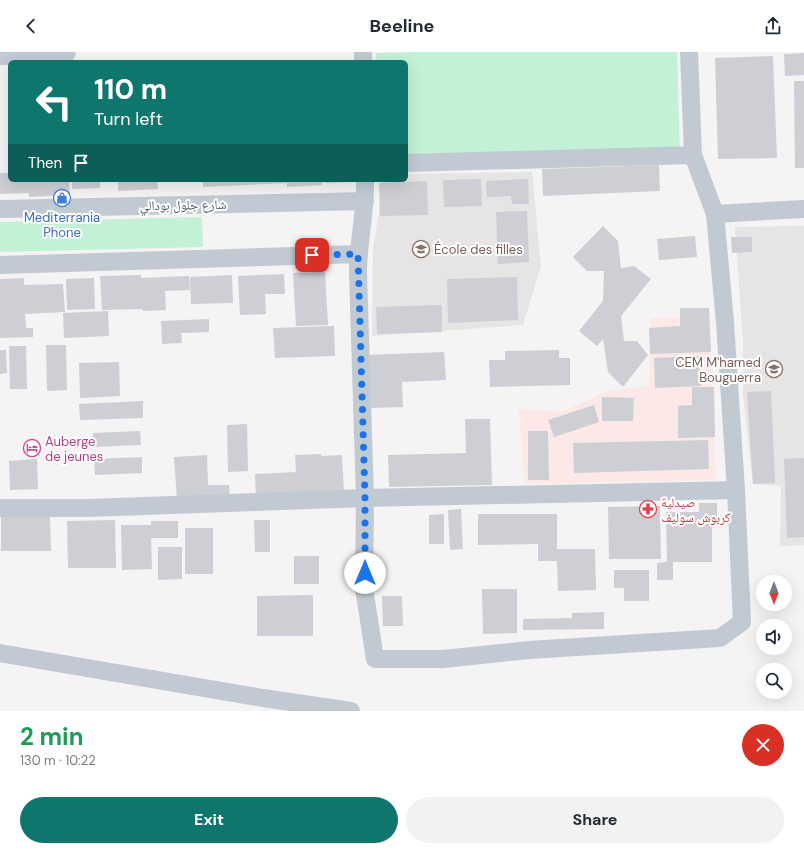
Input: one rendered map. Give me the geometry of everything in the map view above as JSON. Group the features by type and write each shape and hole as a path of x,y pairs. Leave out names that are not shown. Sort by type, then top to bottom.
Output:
{"main road":[{"path":"0,54 65,52"}],"street":[{"path":"365,182 366,201 358,254 365,498 364,588 375,659 443,659 529,650 720,638 742,622 736,490 725,322 715,214 693,155 689,52"},
{"path":"408,163 693,155"},
{"name":"شارع جلول بودالي","path":"0,209 366,201"},
{"path":"715,214 804,209"},
{"path":"0,265 358,254"},
{"path":"0,508 88,508 365,498 736,490"},
{"path":"0,653 263,698 351,711"}],"shaded area":[{"path":"532,172 541,266 523,325 372,336 373,249 384,182 408,182 408,174"},
{"name":"CEM M'hamed Bouguerra","path":"804,226 804,545 780,546 781,486 753,484 743,395 743,342 735,227"},
{"path":"651,318 709,318 716,480 525,484 519,409 561,412 608,391 649,386"}],"green space":[{"path":"677,52 680,155 408,163 408,60 376,60 376,53"},
{"path":"202,217 203,247 0,252 0,222"}],"building":[{"path":"804,53 804,75 785,76 784,54"},
{"path":"773,56 777,158 718,159 715,58"},
{"path":"794,81 804,81 804,168 795,168"},
{"path":"659,165 660,191 543,196 542,169"},
{"path":"0,173 8,173 8,182 69,182 70,195 29,197 29,193 0,194"},
{"path":"481,179 482,206 444,207 443,180"},
{"path":"528,179 529,204 512,204 511,196 487,197 486,181"},
{"path":"427,181 428,215 380,216 379,183"},
{"path":"72,182 100,182 100,188 72,189"},
{"path":"118,182 157,182 158,189 118,191"},
{"path":"203,182 322,182 322,185 287,187 287,183 203,187"},
{"path":"326,182 351,182 326,183"},
{"path":"527,211 529,262 498,264 496,212"},
{"path":"603,226 618,241 621,268 634,266 651,279 621,316 624,341 637,341 648,355 623,387 608,372 603,339 597,346 579,331 603,301 604,271 587,271 573,257"},
{"path":"695,236 697,257 659,260 657,239"},
{"path":"731,237 752,237 752,252 732,253"},
{"path":"325,272 328,325 296,326 293,273"},
{"path":"284,274 285,294 265,294 266,314 240,315 238,276"},
{"path":"141,275 141,278 189,276 190,290 165,291 166,310 102,310 100,276"},
{"path":"232,275 233,303 191,304 190,277"},
{"path":"517,277 518,320 448,323 447,279"},
{"path":"24,278 24,285 63,284 65,312 25,314 26,328 33,328 33,337 0,338 0,279"},
{"path":"94,278 95,309 67,310 66,279"},
{"path":"442,305 442,332 377,334 376,307"},
{"path":"680,308 709,308 711,352 650,354 649,328 680,326"},
{"path":"108,311 109,336 64,338 63,313"},
{"path":"209,319 209,332 181,333 182,343 162,344 161,321"},
{"path":"334,326 335,356 275,358 273,328"},
{"path":"46,345 66,345 67,390 47,391"},
{"path":"9,346 26,346 27,389 10,389"},
{"path":"0,350 6,350 7,373 0,374"},
{"path":"559,350 559,358 570,358 570,385 490,387 489,360 505,360 505,351"},
{"path":"444,352 446,380 402,382 403,407 368,408 366,355"},
{"path":"700,356 701,386 655,388 654,358"},
{"path":"119,362 120,396 80,398 79,363"},
{"path":"692,387 714,387 715,437 678,438 678,406 692,405"},
{"path":"771,391 775,483 753,484 747,392"},
{"path":"602,397 634,398 633,421 602,421"},
{"path":"143,401 143,418 80,420 79,404"},
{"path":"594,405 599,422 554,437 548,420"},
{"path":"465,419 490,419 492,485 389,487 388,455 466,453"},
{"path":"247,424 248,471 228,472 227,425"},
{"path":"140,431 141,445 93,447 93,433"},
{"path":"528,431 548,431 549,480 528,480"},
{"path":"708,440 709,469 574,473 573,443"},
{"path":"321,454 321,456 342,455 344,494 256,498 255,474 296,472 295,455"},
{"path":"207,455 208,485 229,485 230,498 177,500 174,457"},
{"path":"142,457 142,473 95,475 94,459"},
{"path":"804,458 804,537 787,538 784,459"},
{"path":"37,459 38,489 10,490 9,461"},
{"path":"699,503 717,503 717,523 712,523 712,562 673,562 673,580 657,580 657,563 667,562 666,512 699,512"},
{"path":"660,506 661,559 609,559 608,507"},
{"path":"461,509 463,549 450,550 448,510"},
{"path":"444,514 444,544 429,544 429,515"},
{"path":"478,514 557,514 557,549 595,549 596,590 558,591 557,561 538,561 538,544 478,545"},
{"path":"1,517 50,517 51,551 1,551"},
{"path":"115,520 116,568 68,568 67,521"},
{"path":"254,520 270,520 270,552 255,552"},
{"path":"151,521 178,521 178,538 151,538 152,569 122,570 121,525 151,525"},
{"path":"185,528 213,528 213,574 185,574"},
{"path":"158,547 182,547 182,579 158,580"},
{"path":"294,556 319,556 319,584 294,584"},
{"path":"614,570 649,570 649,601 624,601 624,588 614,588"},
{"path":"482,589 517,589 517,633 483,634"},
{"path":"313,595 313,636 257,636 257,596"},
{"path":"382,596 402,596 403,626 383,626"},
{"path":"604,612 604,629 523,630 523,619 572,618 572,613"}],"place":[{"name":"Mediterrania Phone","path":"62,198"},
{"name":"École des filles","path":"421,249"},
{"name":"CEM M'hamed Bouguerra","path":"774,369"},
{"name":"Auberge de jeunes","path":"32,448"},
{"name":"صيدلية كربوش سوليف","path":"648,509"}],"route":[{"path":"312,255 358,254 365,498 365,573"}]}
